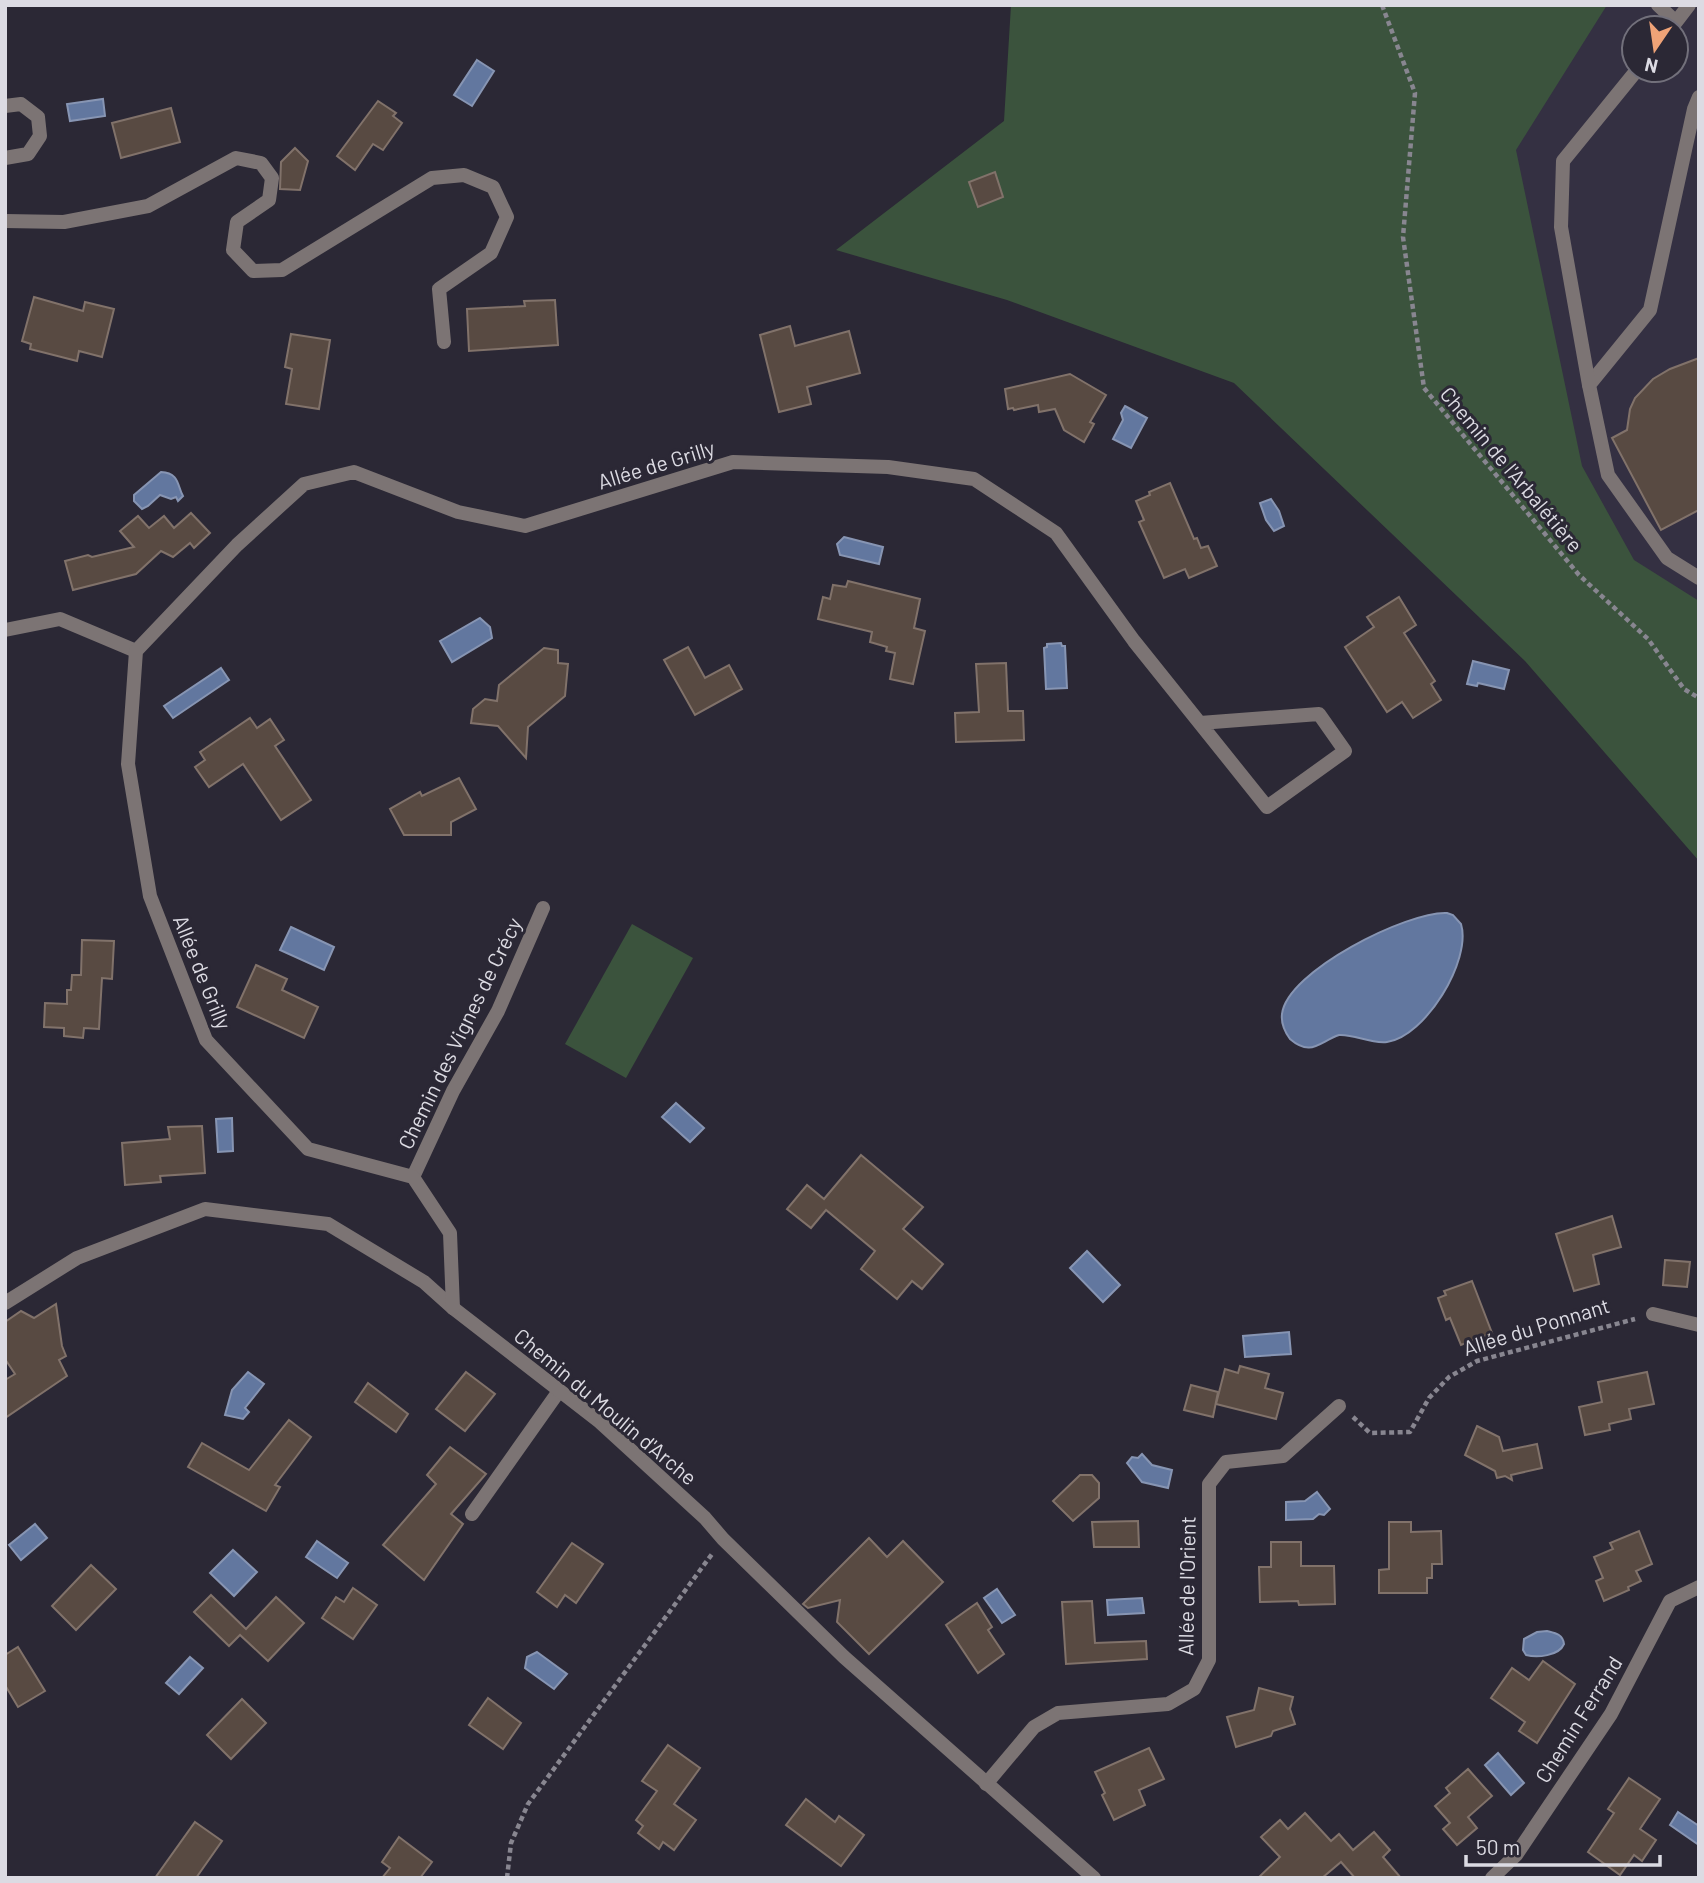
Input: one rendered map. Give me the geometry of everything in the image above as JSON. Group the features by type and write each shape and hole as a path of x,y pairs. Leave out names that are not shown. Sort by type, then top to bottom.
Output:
{"street":[{"path":"1626,84 1563,161 1561,227 1608,475 1667,558 1699,578"},
{"path":"1589,385 1650,310 1694,109 1699,97"},
{"path":"5,106 21,104 38,117 40,136 28,154 5,158"},
{"path":"5,221 64,222 148,206 236,158 261,163 272,178 269,200 237,222 233,250 253,271 282,270 432,178 464,175 493,187 507,217 491,253 439,289 444,342"},
{"name":"Allée de Grilly","path":"413,1177 308,1149 206,1040 150,896 128,764 136,651 237,545 304,484 354,472 458,512 525,526 733,462 888,467 974,479 1056,533 1134,641 1267,807 1345,751 1319,714 1200,723"},
{"path":"5,630 60,619 136,651"},
{"name":"Chemin des Vignes de Crécy","path":"413,1177 453,1091 498,1011 543,908"},
{"path":"413,1177 450,1233 453,1308"},
{"name":"Chemin du Moulin d'Arche","path":"5,1303 77,1258 205,1209 328,1224 424,1282 648,1465 844,1657 1094,1878"},
{"path":"1653,1314 1699,1325"},
{"path":"472,1514 559,1391"},
{"name":"Allée de l'Orient","path":"986,1784 1034,1727 1058,1713 1168,1704 1194,1689 1209,1660 1209,1484 1226,1462 1283,1456 1339,1405"},
{"name":"Chemin Ferrand","path":"1492,1878 1516,1855 1611,1714 1670,1601 1699,1587"}],"path":[{"name":"Chemin de l'Arbalétière","path":"1382,5 1415,93 1403,237 1424,388 1579,575 1648,639 1684,690 1699,698"},
{"name":"Allée du Ponnant","path":"1339,1405 1370,1433 1410,1432 1429,1398 1449,1377 1477,1362 1653,1314"},
{"path":"507,1878 511,1843 528,1804 723,1539"}],"shaded area":[{"path":"1402,5 1699,5 1699,715 1445,474"}],"green space":[{"path":"1011,5 1607,5 1516,150 1582,466 1634,560 1699,601 1699,861 1525,661 1234,383 1007,300 836,250 1004,121"},
{"path":"632,924 693,958 626,1078 565,1044"}],"water":[{"path":"477,60 494,71 472,106 454,95"},
{"path":"103,99 105,116 70,121 67,104"},
{"path":"1125,406 1147,418 1131,448 1113,439 1123,420 1121,413"},
{"path":"161,472 175,477 183,496 178,501 176,497 171,499 160,495 142,509 134,501 134,495"},
{"path":"1271,499 1284,526 1274,531 1266,520 1260,503"},
{"path":"844,537 883,547 879,564 840,555 837,544"},
{"path":"480,618 490,627 492,638 452,662 440,641"},
{"path":"1061,643 1065,646 1067,688 1046,689 1044,648 1047,644"},
{"path":"1473,661 1509,670 1504,689 1478,683 1477,686 1467,684"},
{"path":"221,668 229,680 173,718 164,706"},
{"path":"1447,913 1453,915 1461,924 1463,939 1459,957 1442,995 1416,1027 1402,1037 1387,1042 1339,1035 1315,1046 1304,1047 1290,1039 1282,1014 1289,997 1304,980 1326,963 1379,933 1405,922"},
{"path":"291,927 334,947 324,970 280,950"},
{"path":"676,1103 704,1128 690,1142 662,1117"},
{"path":"232,1118 233,1151 218,1152 216,1119"},
{"path":"1087,1251 1120,1285 1103,1302 1070,1268"},
{"path":"1289,1332 1291,1354 1245,1357 1243,1336"},
{"path":"248,1372 264,1384 245,1408 249,1412 243,1419 225,1415 232,1390"},
{"path":"1142,1454 1152,1465 1172,1470 1168,1488 1142,1482 1127,1463 1132,1457 1138,1458"},
{"path":"1317,1492 1330,1509 1324,1515 1319,1514 1313,1519 1286,1520 1286,1502 1305,1501"},
{"path":"35,1524 47,1538 21,1560 9,1545"},
{"path":"317,1541 348,1563 337,1578 306,1557"},
{"path":"233,1550 257,1572 234,1596 210,1573"},
{"path":"997,1589 1015,1615 1002,1623 984,1598"},
{"path":"1142,1598 1144,1613 1108,1615 1107,1600"},
{"path":"1547,1631 1562,1638 1564,1644 1561,1648 1547,1655 1526,1655 1523,1650 1524,1639 1537,1632"},
{"path":"537,1652 567,1674 554,1689 525,1668 527,1657"},
{"path":"190,1657 203,1668 179,1694 166,1683"},
{"path":"1498,1753 1524,1783 1511,1795 1485,1765"},
{"path":"1678,1812 1699,1826 1699,1845 1670,1825"}],"building":[{"path":"378,101 396,113 393,116 402,123 383,150 373,144 355,170 337,156"},
{"path":"171,108 180,142 121,158 112,123"},
{"path":"295,148 308,161 300,190 280,189 281,162"},
{"path":"995,172 1003,197 978,207 969,182"},
{"path":"34,297 83,311 85,302 114,309 102,357 79,351 77,361 30,349 31,344 22,341"},
{"path":"555,300 558,345 469,351 467,309 525,306 524,301"},
{"path":"790,326 795,346 849,331 860,373 807,387 811,404 779,412 760,335"},
{"path":"291,334 330,340 319,409 286,404 292,369 285,367"},
{"path":"1699,358 1699,510 1661,530 1612,438 1627,430 1630,409 1635,398 1653,379"},
{"path":"1070,374 1106,395 1090,422 1094,424 1084,442 1064,430 1055,409 1039,412 1038,405 1008,409 1005,389"},
{"path":"1170,483 1194,539 1197,538 1201,548 1208,546 1217,566 1189,578 1185,569 1164,578 1139,522 1144,520 1136,501"},
{"path":"191,513 210,533 194,548 190,543 173,557 161,551 136,574 73,590 65,561 134,547 120,531 138,516 149,528 164,516 174,528"},
{"path":"848,581 920,599 914,628 925,631 913,684 890,679 895,653 886,651 887,647 870,642 872,632 818,619 823,597 830,599 833,585 846,587"},
{"path":"1399,597 1416,625 1404,633 1435,681 1431,684 1441,700 1413,718 1402,702 1387,712 1345,647 1374,627 1367,617"},
{"path":"688,647 705,678 729,665 742,689 695,715 664,660"},
{"path":"544,648 558,650 558,663 568,664 565,696 528,727 526,758 498,726 471,723 473,709 485,699 497,701 499,685"},
{"path":"1006,663 1008,711 1023,711 1024,740 956,742 955,713 979,712 976,664"},
{"path":"250,718 257,728 270,719 284,740 275,746 311,800 281,820 243,764 209,787 195,767 205,760 200,752"},
{"path":"459,778 476,809 451,822 451,835 404,835 390,809 420,792 422,796"},
{"path":"82,940 114,941 112,979 102,978 99,1029 84,1028 83,1038 64,1036 64,1028 44,1027 45,1003 67,1004 67,990 71,990 72,975 81,975"},
{"path":"256,965 287,979 282,990 318,1007 304,1038 237,1007"},
{"path":"202,1126 205,1173 160,1176 161,1182 125,1185 122,1143 170,1139 168,1127"},
{"path":"861,1155 923,1207 903,1229 943,1264 922,1289 912,1281 897,1299 861,1269 875,1251 826,1210 811,1228 787,1209 807,1185 824,1199"},
{"path":"1612,1216 1621,1247 1593,1255 1599,1284 1574,1291 1556,1234"},
{"path":"1665,1260 1690,1262 1687,1287 1663,1285"},
{"path":"1472,1281 1492,1333 1461,1345 1450,1318 1446,1320 1438,1298 1446,1295 1444,1291"},
{"path":"56,1304 66,1356 59,1360 67,1376 5,1418 5,1380 15,1374 5,1359 5,1322 21,1311 34,1318"},
{"path":"1240,1366 1269,1374 1265,1388 1283,1393 1276,1419 1216,1404 1225,1369 1238,1373"},
{"path":"466,1372 495,1394 465,1431 436,1409"},
{"path":"1647,1372 1654,1404 1629,1409 1631,1419 1609,1424 1610,1430 1585,1435 1579,1407 1602,1402 1598,1382"},
{"path":"368,1383 408,1414 396,1432 355,1402"},
{"path":"1191,1385 1218,1392 1213,1417 1184,1410"},
{"path":"289,1420 311,1437 275,1485 280,1487 266,1511 188,1467 202,1443 249,1470"},
{"path":"1477,1426 1499,1437 1503,1451 1537,1444 1542,1468 1511,1475 1512,1480 1505,1476 1497,1478 1495,1471 1465,1455"},
{"path":"450,1447 486,1474 451,1514 463,1524 424,1580 383,1545 436,1484 427,1475"},
{"path":"1080,1475 1092,1475 1099,1483 1099,1498 1073,1521 1053,1501"},
{"path":"1138,1521 1139,1547 1094,1547 1092,1522"},
{"path":"1389,1522 1411,1522 1411,1532 1441,1531 1442,1564 1432,1564 1432,1578 1427,1578 1427,1593 1379,1593 1379,1570 1389,1569"},
{"path":"1639,1531 1652,1564 1636,1571 1641,1581 1628,1587 1629,1590 1604,1601 1596,1581 1603,1578 1594,1557 1613,1549 1610,1543"},
{"path":"869,1538 887,1557 903,1541 943,1582 869,1654 837,1622 840,1600 808,1608 803,1604"},
{"path":"1271,1542 1301,1542 1301,1566 1334,1566 1335,1604 1260,1602 1259,1567 1271,1567"},
{"path":"572,1543 603,1564 576,1603 565,1595 557,1607 537,1592"},
{"path":"91,1565 116,1589 76,1630 52,1606"},
{"path":"353,1588 377,1605 353,1639 322,1618 336,1597 344,1602"},
{"path":"211,1595 246,1629 276,1597 304,1623 268,1661 240,1635 229,1646 194,1612"},
{"path":"1092,1601 1095,1643 1146,1641 1147,1659 1066,1664 1062,1602"},
{"path":"977,1603 992,1627 988,1630 1004,1654 978,1673 946,1625"},
{"path":"18,1647 45,1691 18,1707 5,1685 5,1655"},
{"path":"1543,1661 1575,1684 1537,1743 1519,1731 1525,1722 1491,1698 1512,1668 1529,1680"},
{"path":"1259,1688 1293,1697 1290,1709 1295,1724 1273,1731 1271,1736 1236,1747 1227,1717 1254,1710"},
{"path":"488,1698 521,1723 503,1749 469,1725"},
{"path":"242,1699 266,1723 231,1759 207,1735"},
{"path":"668,1745 700,1768 674,1804 696,1820 674,1850 663,1842 659,1849 638,1833 643,1826 636,1820 657,1791 642,1781"},
{"path":"1149,1748 1164,1779 1139,1790 1145,1805 1114,1820 1095,1772"},
{"path":"1468,1769 1492,1796 1468,1817 1477,1828 1457,1845 1443,1829 1450,1823 1435,1806 1450,1793 1446,1788"},
{"path":"1629,1778 1660,1799 1640,1829 1656,1840 1642,1861 1634,1855 1620,1875 1588,1852 1614,1813 1608,1809"},
{"path":"806,1799 835,1822 839,1816 864,1835 841,1866 786,1825"},
{"path":"1305,1813 1331,1841 1339,1834 1353,1850 1374,1832 1390,1850 1383,1857 1401,1878 1355,1878 1341,1862 1322,1878 1258,1878 1280,1857 1261,1837 1280,1820 1288,1829"},
{"path":"195,1822 222,1841 196,1878 155,1878"},
{"path":"399,1837 432,1862 420,1878 382,1878 390,1868 382,1862"}]}
